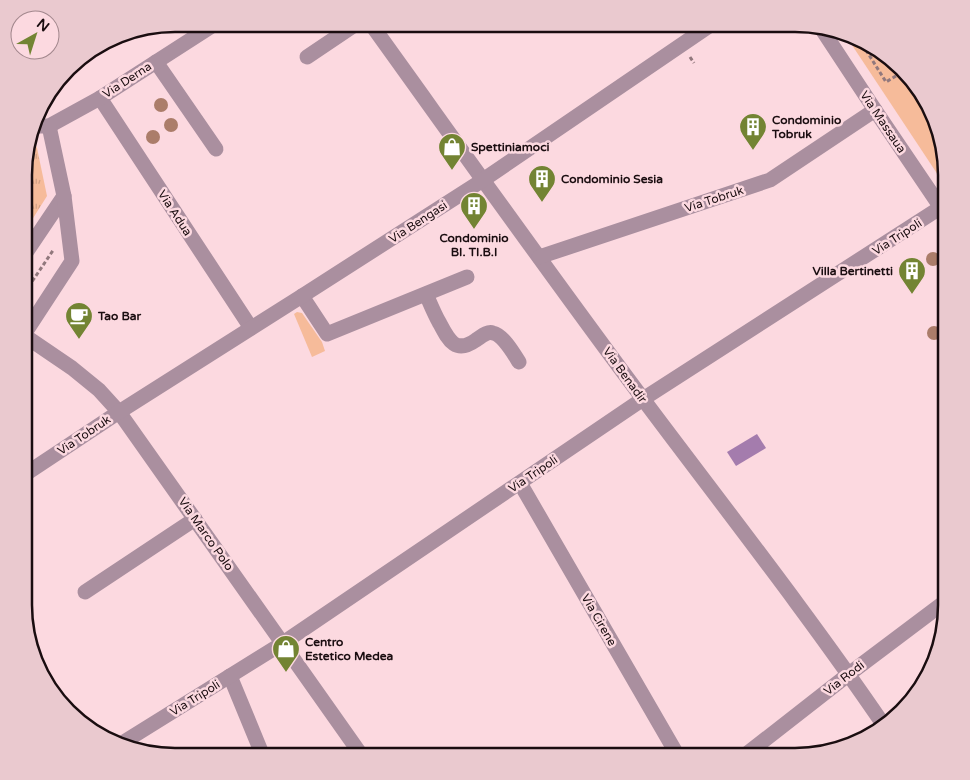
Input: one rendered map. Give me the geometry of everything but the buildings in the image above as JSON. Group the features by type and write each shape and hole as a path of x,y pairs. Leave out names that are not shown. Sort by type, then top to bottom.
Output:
{"street":[{"name":"Via Derna","path":"42,126 100,98 203,32"},
{"path":"307,57 344,32"},
{"name":"Via Benadir","path":"376,32 538,257 849,674 880,719"},
{"name":"Via Bengasi","path":"119,412 483,180 699,33"},
{"name":"Via Massaua","path":"826,36 938,200"},
{"path":"156,62 216,149"},
{"name":"Via Adua","path":"100,98 251,328"},
{"name":"Via Tobruk","path":"538,257 770,180 875,110"},
{"path":"32,323 72,261 64,196 42,126"},
{"path":"32,243 64,196"},
{"name":"Via Tripoli","path":"128,739 283,643 643,399 938,213"},
{"path":"302,296 327,334 468,277"},
{"path":"426,294 448,339 456,345 464,347 487,333 493,333 500,336 519,362"},
{"name":"Via Marco Polo","path":"32,340 99,390 119,412 356,747"},
{"name":"Via Tobruk","path":"33,469 119,412"},
{"name":"Via Cirene","path":"520,483 673,748"},
{"path":"85,592 195,519"},
{"name":"Via Rodi","path":"754,748 937,608"},
{"path":"230,676 259,747"}],"path":[{"path":"867,53 886,82 897,76"},
{"path":"869,72 876,67"},
{"path":"32,282 54,250 69,239"}],"green space":[{"path":"851,44 889,68 913,96 923,112 933,138 938,175"},
{"path":"36,146 37,148 47,196 32,220 32,176"},
{"path":"297,312 302,313 322,342 325,351 312,357 294,314"}],"shaded area":[{"path":"757,434 766,448 736,466 727,452"}],"place":[{"name":"Condominio Tobruk","path":"753,151"},
{"name":"Spettiniamoci","path":"452,171"},
{"name":"Condominio Sesia","path":"542,203"},
{"name":"Condominio BI. TI.B.I","path":"474,230"},
{"name":"Villa Bertinetti","path":"912,295"},
{"name":"Tao Bar","path":"79,340"},
{"name":"Centro Estetico Medea","path":"286,673"}]}
